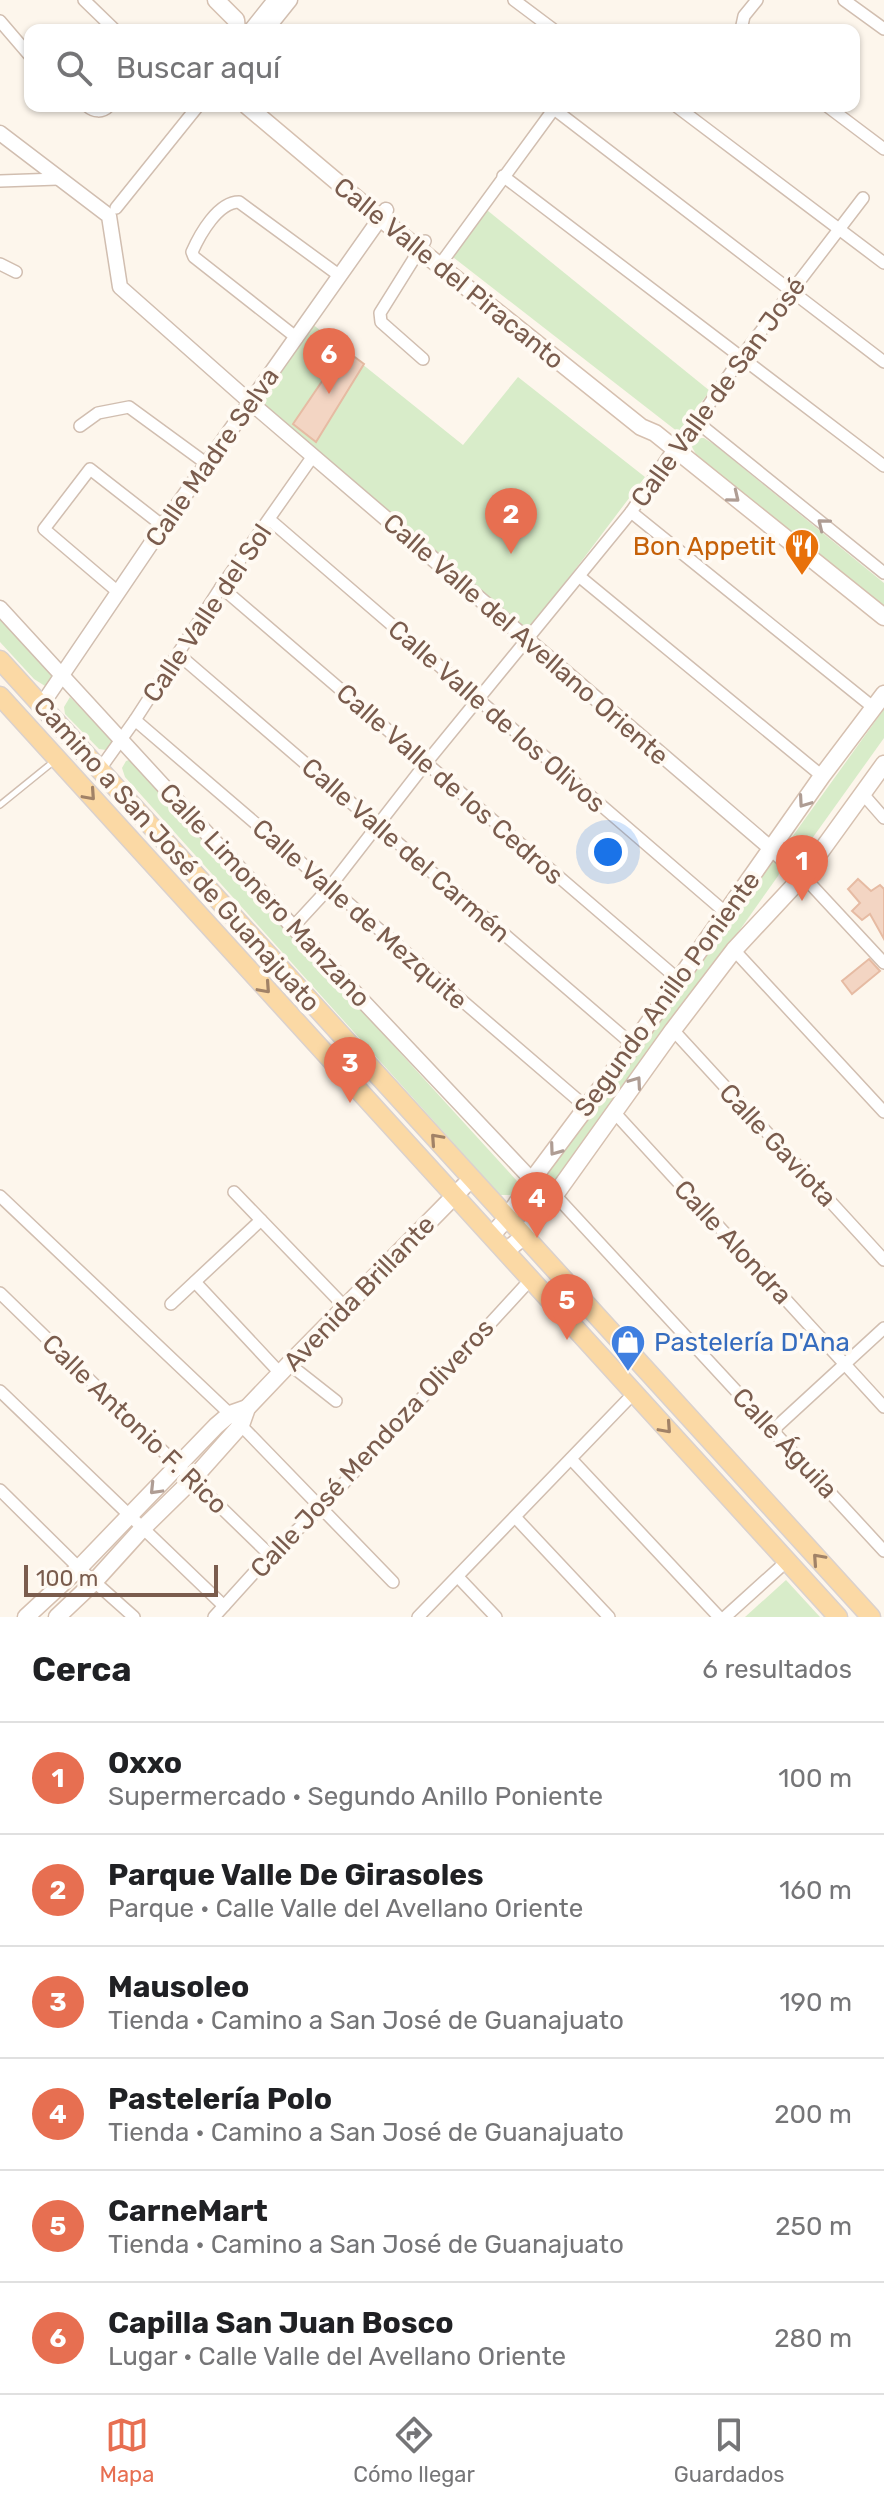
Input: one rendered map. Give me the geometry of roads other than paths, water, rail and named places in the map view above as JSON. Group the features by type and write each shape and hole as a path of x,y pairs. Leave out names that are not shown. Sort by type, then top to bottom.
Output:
{"main road":[{"path":"216,0 236,24"},
{"path":"231,0 245,14 248,24"},
{"name":"Calle Valle del Piracanto","path":"255,112 422,245 641,427 655,433 884,617"},
{"name":"Calle Valle del Piracanto","path":"270,112 383,214"},
{"name":"Camino a San José de Guanajuato","path":"0,660 871,1617"},
{"name":"Camino a San José de Guanajuato","path":"0,696 838,1617"},
{"name":"Segundo Anillo Poniente","path":"491,1236 633,1045 822,776 879,701"},
{"name":"Segundo Anillo Poniente","path":"505,1252 524,1236 734,950 803,876 884,764"},
{"name":"Avenida Brillante","path":"26,1617 79,1568 177,1467 235,1420 472,1178"},
{"name":"Avenida Brillante","path":"57,1617 192,1480 235,1420"}],"street":[{"path":"84,0 109,24"},
{"path":"255,24 275,0"},
{"path":"271,24 290,0"},
{"path":"514,0 546,24"},
{"path":"742,24 744,16 757,0"},
{"path":"844,0 884,29"},
{"path":"0,21 24,49"},
{"path":"0,133 58,179 112,212 193,112"},
{"path":"442,262 552,112"},
{"path":"560,112 884,362"},
{"path":"684,112 884,263"},
{"path":"835,112 884,149"},
{"path":"503,176 884,466"},
{"path":"0,181 58,179"},
{"name":"Calle Valle de San José","path":"293,927 329,888 525,638 580,577 631,512 674,448 697,422 742,356 863,198"},
{"path":"297,338 194,257 192,252 223,207 239,202 340,276"},
{"name":"Calle Valle del Avellano Oriente","path":"112,212 120,287 803,876"},
{"name":"Calle Madre Selva","path":"41,706 163,526 383,214"},
{"path":"422,245 380,313 381,322 423,359"},
{"path":"0,264 16,272"},
{"path":"80,426 98,413 129,407 207,464"},
{"path":"697,422 884,573"},
{"name":"Calle Valle del Sol","path":"100,769 313,456"},
{"path":"118,592 44,529 90,469 163,526"},
{"path":"631,512 879,701"},
{"name":"Calle Valle de los Olivos","path":"270,520 725,912"},
{"path":"580,577 822,776"},
{"name":"Calle Valle de los Cedros","path":"221,587 679,980"},
{"name":"Calle Limonero Manzano","path":"0,608 293,927 532,1180"},
{"name":"Calle Valle del Carmén","path":"178,654 633,1045"},
{"name":"Calle Valle de Mezquite","path":"135,720 586,1107"},
{"path":"862,793 884,818"},
{"path":"803,876 884,963"},
{"path":"734,950 884,1112"},
{"name":"Calle Gaviota","path":"673,1030 884,1260"},
{"name":"Calle Alondra","path":"614,1112 884,1407"},
{"path":"234,1192 344,1306"},
{"name":"Calle Águila","path":"555,1195 884,1551"},
{"path":"0,1198 235,1420 393,1582"},
{"path":"171,1304 261,1220"},
{"name":"Calle José Mendoza Oliveros","path":"214,1617 270,1555 321,1508 531,1279"},
{"path":"195,1282 284,1369 336,1401"},
{"name":"Calle Antonio F. Rico","path":"0,1293 270,1555"},
{"path":"773,1430 884,1328"},
{"path":"0,1391 224,1606"},
{"path":"418,1617 634,1393"},
{"path":"571,1459 722,1617 787,1561"},
{"path":"0,1490 134,1617"},
{"path":"515,1517 609,1617"},
{"path":"458,1577 496,1617"}],"lane":[{"path":"0,805 57,758"}],"place":[{"name":"Capilla San Juan Bosco","path":"329,394"},
{"name":"Parque Valle De Girasoles","path":"511,554"},
{"name":"Bon Appetit","path":"802,577"},
{"name":"Oxxo","path":"802,901"},
{"name":"Mausoleo","path":"350,1103"},
{"name":"Pastelería Polo","path":"537,1238"},
{"name":"CarneMart","path":"567,1340"},
{"name":"Pastelería D'Ana","path":"628,1373"}]}
